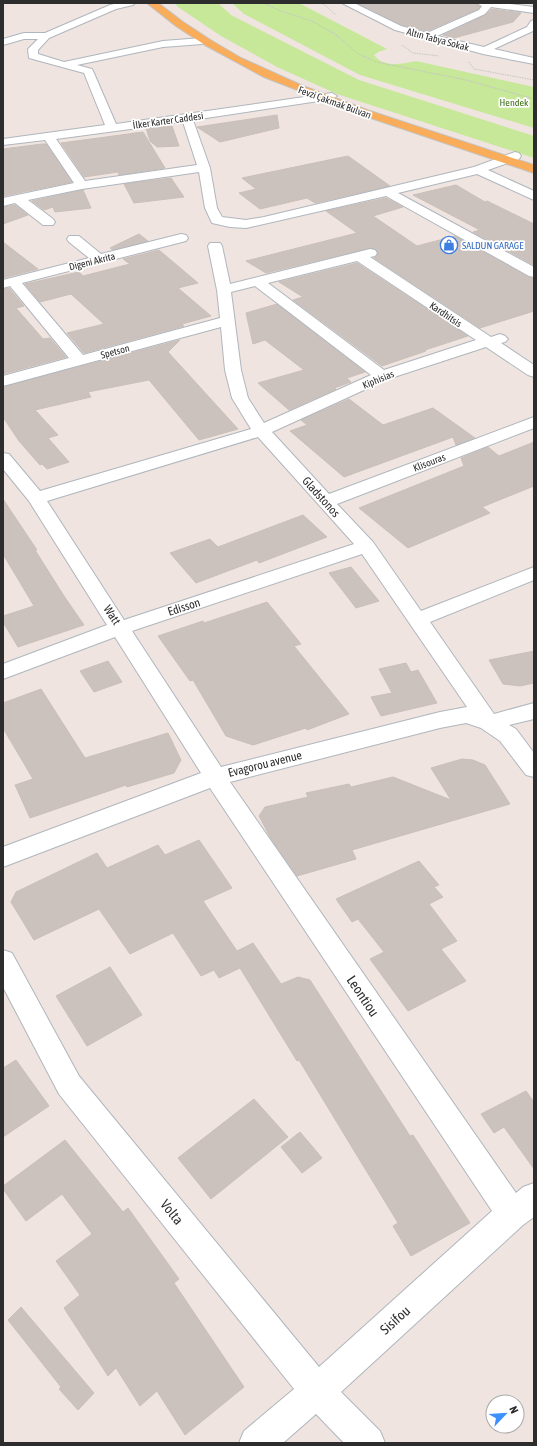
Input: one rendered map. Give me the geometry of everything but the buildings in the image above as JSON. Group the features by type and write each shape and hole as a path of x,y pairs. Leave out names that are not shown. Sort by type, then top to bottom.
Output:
{"main road":[{"name":"Fevzi Çakmak Bulvarı","path":"152,3 202,41 265,74 319,98 510,158 534,162"},
{"name":"Fevzi Çakmak Bulvarı","path":"167,3 213,38 250,58 332,96 510,158 534,169"}],"street":[{"path":"112,128 88,71 33,56 33,49 46,36 113,6 130,3"},
{"name":"Altın Tabya Sokak","path":"347,3 398,28 427,37 483,51 534,61"},
{"path":"427,37 482,12 485,4 534,10"},
{"path":"483,51 532,28"},
{"path":"3,42 24,36 46,36"},
{"path":"65,65 163,44 202,41"},
{"name":"İlker Karter Caddesi","path":"3,142 187,118 332,96"},
{"path":"187,118 204,168 211,208 216,220 230,223 246,224 388,192 478,170 510,158"},
{"path":"48,136 82,185"},
{"path":"3,202 82,185 204,168"},
{"path":"478,170 534,196"},
{"path":"388,192 534,273"},
{"path":"18,199 48,222"},
{"name":"Digeni Akrita","path":"8,283 181,238"},
{"path":"74,239 100,260"},
{"name":"Gladstonos","path":"216,246 224,290 233,370 240,398 261,431 366,546 489,723"},
{"name":"Kardhitsis","path":"258,282 364,255 494,341 534,372"},
{"path":"224,290 258,282 382,376"},
{"path":"8,283 79,360"},
{"name":"Spetson","path":"3,381 227,321"},
{"name":"Kiphisias","path":"36,498 261,431 382,376 494,341"},
{"name":"Klisouras","path":"325,502 534,422"},
{"name":"Watt","path":"3,458 36,498 215,777"},
{"name":"Edisson","path":"3,672 120,628 366,546"},
{"path":"417,620 534,573"},
{"path":"489,723 534,711"},
{"name":"Evagorou avenue","path":"3,857 215,777 440,720 467,715 489,723"},
{"path":"489,723 508,735 534,769"},
{"name":"Leontiou","path":"215,777 523,1206"},
{"name":"Volta","path":"3,962 69,1084 317,1391 368,1443"},
{"name":"Sisifou","path":"256,1443 317,1391 523,1206"}],"path":[{"path":"263,3 281,11 312,21 336,34 357,53 376,62 466,80 534,99"}],"green space":[{"path":"174,3 218,3 231,15 359,80 534,136 534,158 337,94 279,68 221,36"},
{"name":"Hendek","path":"232,3 299,3 387,49 374,55 383,62 394,64 416,61 534,87 534,128 360,75 244,14"}],"place":[{"name":"SALDUN GARAGE","path":"449,245"}]}
